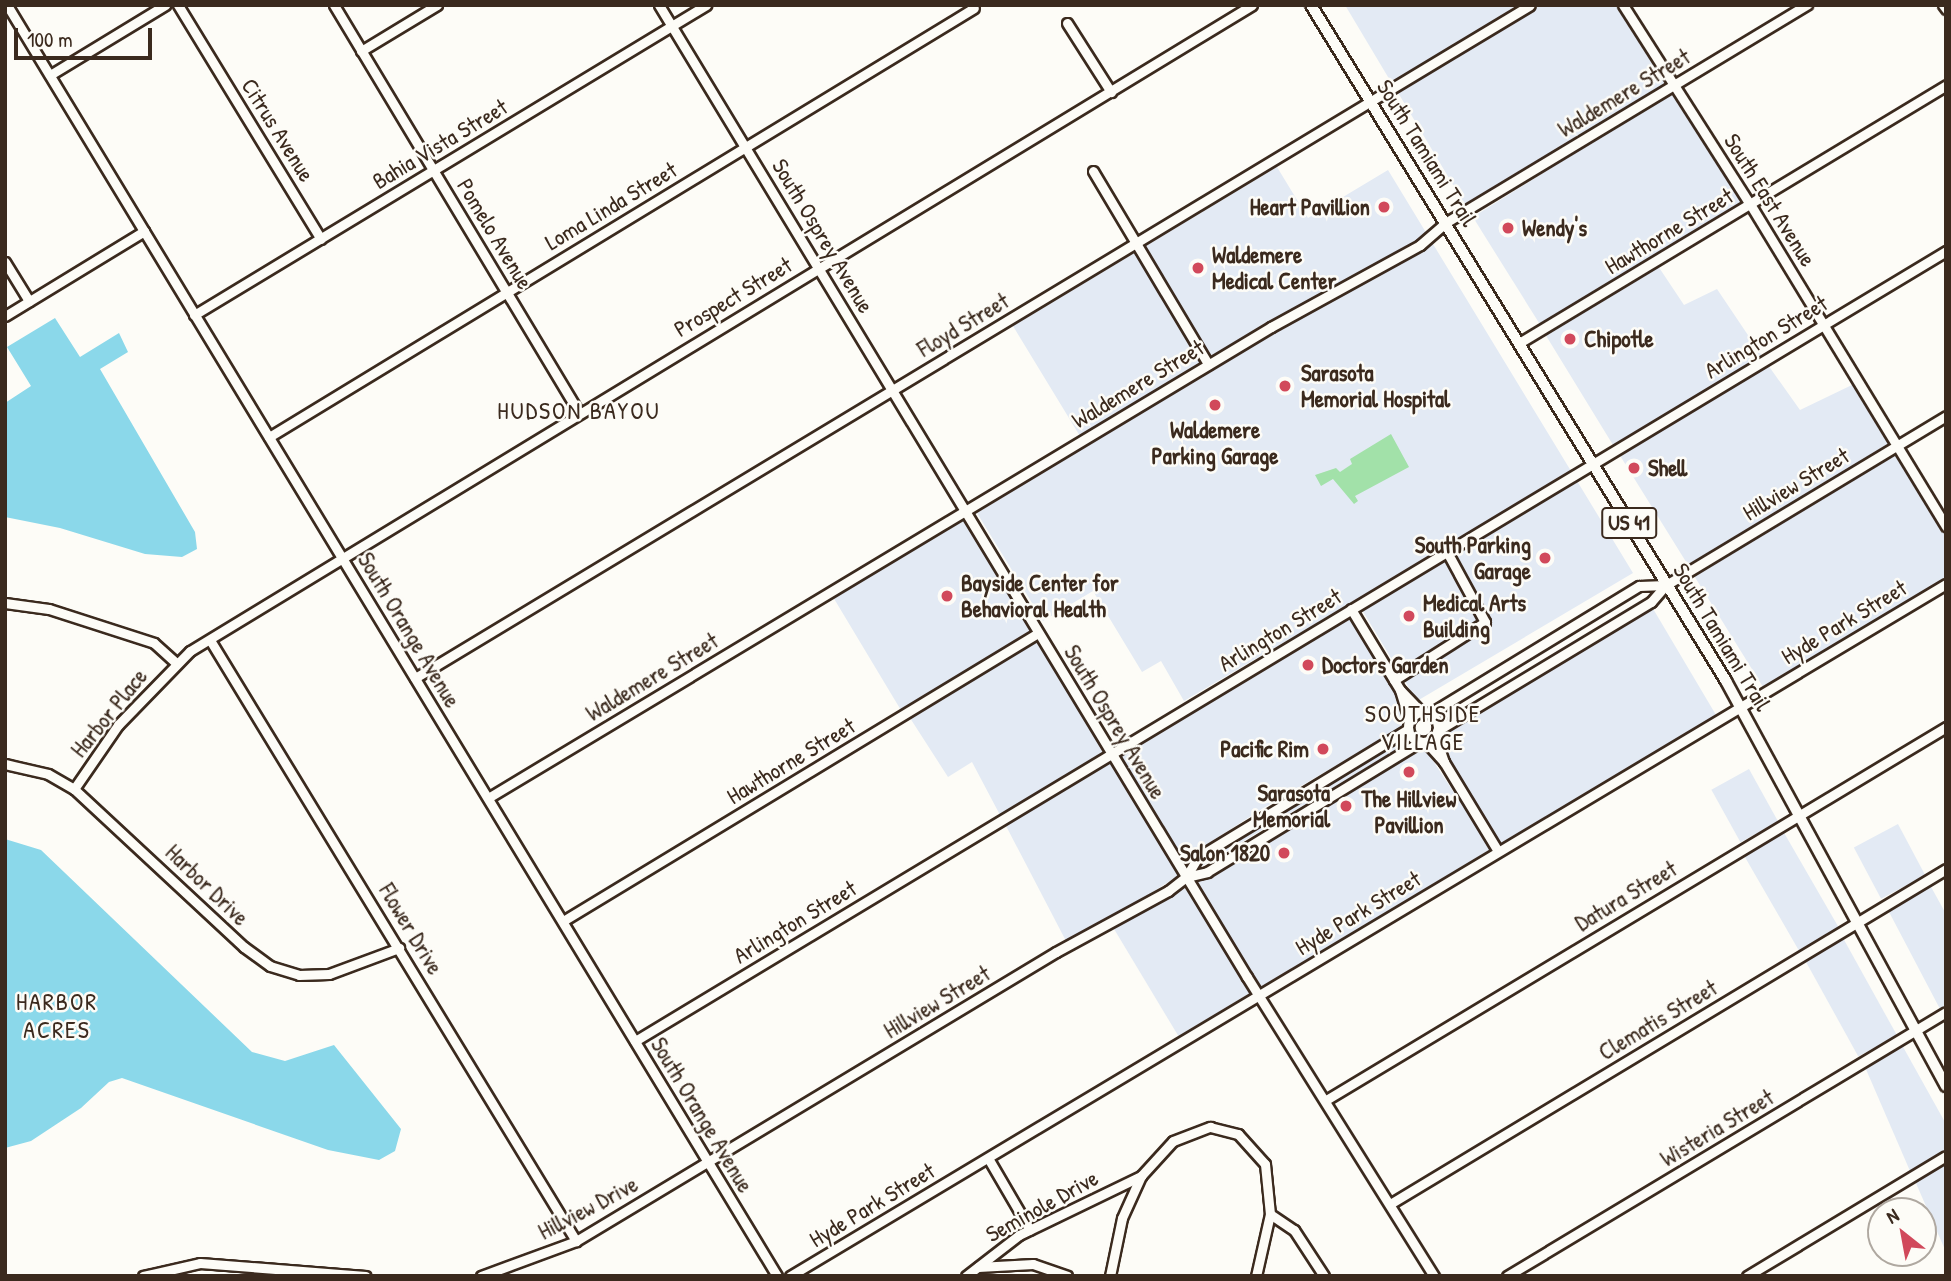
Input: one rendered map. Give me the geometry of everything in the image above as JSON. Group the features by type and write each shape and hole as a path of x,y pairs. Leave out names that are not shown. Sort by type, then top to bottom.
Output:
{"main road":[{"name":"South Tamiami Trail","path":"1311,5 1741,707 1946,1086"}],"street":[{"name":"South Orange Avenue","path":"6,5 777,1276"},
{"path":"50,75 165,5"},
{"name":"Citrus Avenue","path":"178,5 321,239"},
{"name":"Pomelo Avenue","path":"334,5 579,412"},
{"path":"361,51 437,5"},
{"name":"South Osprey Avenue","path":"659,5 1186,877 1434,1276"},
{"name":"Bahia Vista Street","path":"194,315 706,5"},
{"name":"Prospect Street","path":"343,559 579,412 1252,5"},
{"name":"Floyd Street","path":"415,678 1530,5"},
{"name":"South East Avenue","path":"1623,5 1750,204 1946,526"},
{"name":"Waldemere Street","path":"488,798 1208,364 1393,262 1445,223 1807,5"},
{"name":"Loma Linda Street","path":"269,437 974,8"},
{"path":"1067,23 1111,92"},
{"name":"Hawthorne Street","path":"1519,343 1946,85"},
{"path":"1093,171 1208,364"},
{"path":"5,316 144,231"},
{"name":"Arlington Street","path":"635,1041 1946,251"},
{"path":"5,262 29,302"},
{"name":"Hillview Street","path":"708,1162 1186,877 1207,872 1423,742 1651,602 1666,585 1946,416"},
{"path":"1394,680 1483,626 1485,617 1447,552"},
{"path":"5,603 48,610 154,643 176,663 343,559"},
{"name":"Hyde Park Street","path":"790,1276 1946,584"},
{"name":"Hillview Street","path":"1186,877 1198,857 1425,713 1639,586 1666,585"},
{"path":"1351,609 1400,690 1437,721 1436,734 1444,762"},
{"name":"Hawthorne Street","path":"563,921 1038,633"},
{"name":"Flower Drive","path":"210,640 576,1241"},
{"name":"Harbor Place","path":"75,789 117,725 176,663"},
{"path":"1400,690 1408,725 1444,762 1498,851"},
{"name":"Datura Street","path":"1326,1100 1946,727"},
{"name":"Harbor Drive","path":"5,764 48,774 75,789 244,947 270,966 299,975 329,974 399,948"},
{"name":"Clematis Street","path":"1390,1204 1946,869"},
{"name":"Wisteria Street","path":"1507,1276 1946,1012"},
{"path":"1110,1276 1122,1218 1141,1176 1180,1136 1223,1127 1260,1155 1269,1178 1270,1214 1256,1276"},
{"path":"1747,1276 1946,1156"},
{"path":"988,1158 1030,1230"},
{"name":"Hillview Drive","path":"481,1276 576,1241 708,1162"},
{"name":"Seminole Drive","path":"966,1276 1030,1230 1141,1176"},
{"path":"1270,1214 1294,1230 1324,1276"},
{"path":"143,1276 200,1263 365,1276"},
{"path":"976,1268 1033,1264 1067,1276"}],"shaded area":[{"path":"1345,5 1520,5 1391,82"},
{"path":"1541,5 1617,5 1667,83 1465,205 1397,91"},
{"path":"1673,92 1742,202 1542,327 1473,217"},
{"name":"Sarasota Memorial Hospital","path":"1277,167 1308,218 1388,170 1633,573 1417,701 1356,600 1184,701 1161,661 1142,672 1093,591 1043,621 977,513 1086,446 1013,326"},
{"path":"1658,266 1684,305 1717,289 1762,356 1613,445 1545,334"},
{"path":"1768,365 1800,410 1854,384 1889,444 1688,565 1619,454"},
{"path":"1895,453 1946,535 1946,577 1763,687 1693,574"},
{"path":"964,518 1032,631 901,710 833,597"},
{"path":"1652,607 1716,715 1500,844 1449,762 1441,735"},
{"path":"1350,616 1394,689 1403,726 1195,852 1186,867 1120,758"},
{"path":"1037,640 1105,751 1000,815 972,762 948,777 910,718"},
{"path":"1405,737 1409,742 1197,869 1202,861 1268,818"},
{"path":"1424,747 1491,849 1259,988 1194,881 1210,877"},
{"path":"1111,760 1179,875 1114,917 1066,941 1005,824"},
{"path":"1749,769 1778,821 1740,842 1711,790"},
{"path":"1898,824 1925,875 1881,899 1854,847"},
{"path":"1783,831 1839,928 1799,951 1743,854"},
{"path":"1185,884 1250,993 1178,1036 1113,927"},
{"path":"1930,885 1946,914 1946,1006 1940,1009 1888,910"},
{"path":"1843,938 1897,1035 1858,1056 1805,959"},
{"path":"1902,1045 1946,1124 1946,1150 1910,1171 1865,1067"},
{"path":"1946,1162 1946,1252 1937,1231 1937,1197 1922,1197 1915,1181"}],"green space":[{"path":"1391,434 1409,467 1355,496 1358,501 1354,504 1333,479 1321,486 1315,475 1336,468 1340,472 1352,464 1350,459"}],"water":[{"path":"55,318 80,357 119,333 128,352 100,369 195,532 197,549 182,557 145,554 60,528 5,517 5,403 31,386 7,347"},
{"path":"5,839 41,850 252,1052 285,1061 334,1045 401,1129 395,1151 379,1160 328,1150 122,1078 109,1082 81,1108 31,1141 5,1148"}],"place":[{"name":"Heart Pavillion","path":"1384,207"},
{"name":"Wendy's","path":"1508,228"},
{"name":"Waldemere Medical Center","path":"1198,268"},
{"name":"Chipotle","path":"1570,339"},
{"name":"Sarasota Memorial Hospital","path":"1285,386"},
{"name":"Waldemere Parking Garage","path":"1215,405"},
{"name":"Shell","path":"1634,468"},
{"name":"South Parking Garage","path":"1545,558"},
{"name":"Bayside Center for Behavioral Health","path":"947,596"},
{"name":"Medical Arts Building","path":"1409,616"},
{"name":"Doctors Garden","path":"1308,665"},
{"name":"Pacific Rim","path":"1323,749"},
{"name":"The Hillview Pavillion","path":"1409,772"},
{"name":"Sarasota Memorial","path":"1346,806"},
{"name":"Salon 1820","path":"1284,853"}],"district":[{"name":"HUDSON BAYOU","path":"579,411"},
{"name":"SOUTHSIDE VILLAGE","path":"1423,728"},
{"name":"HARBOR ACRES","path":"57,1016"}]}
